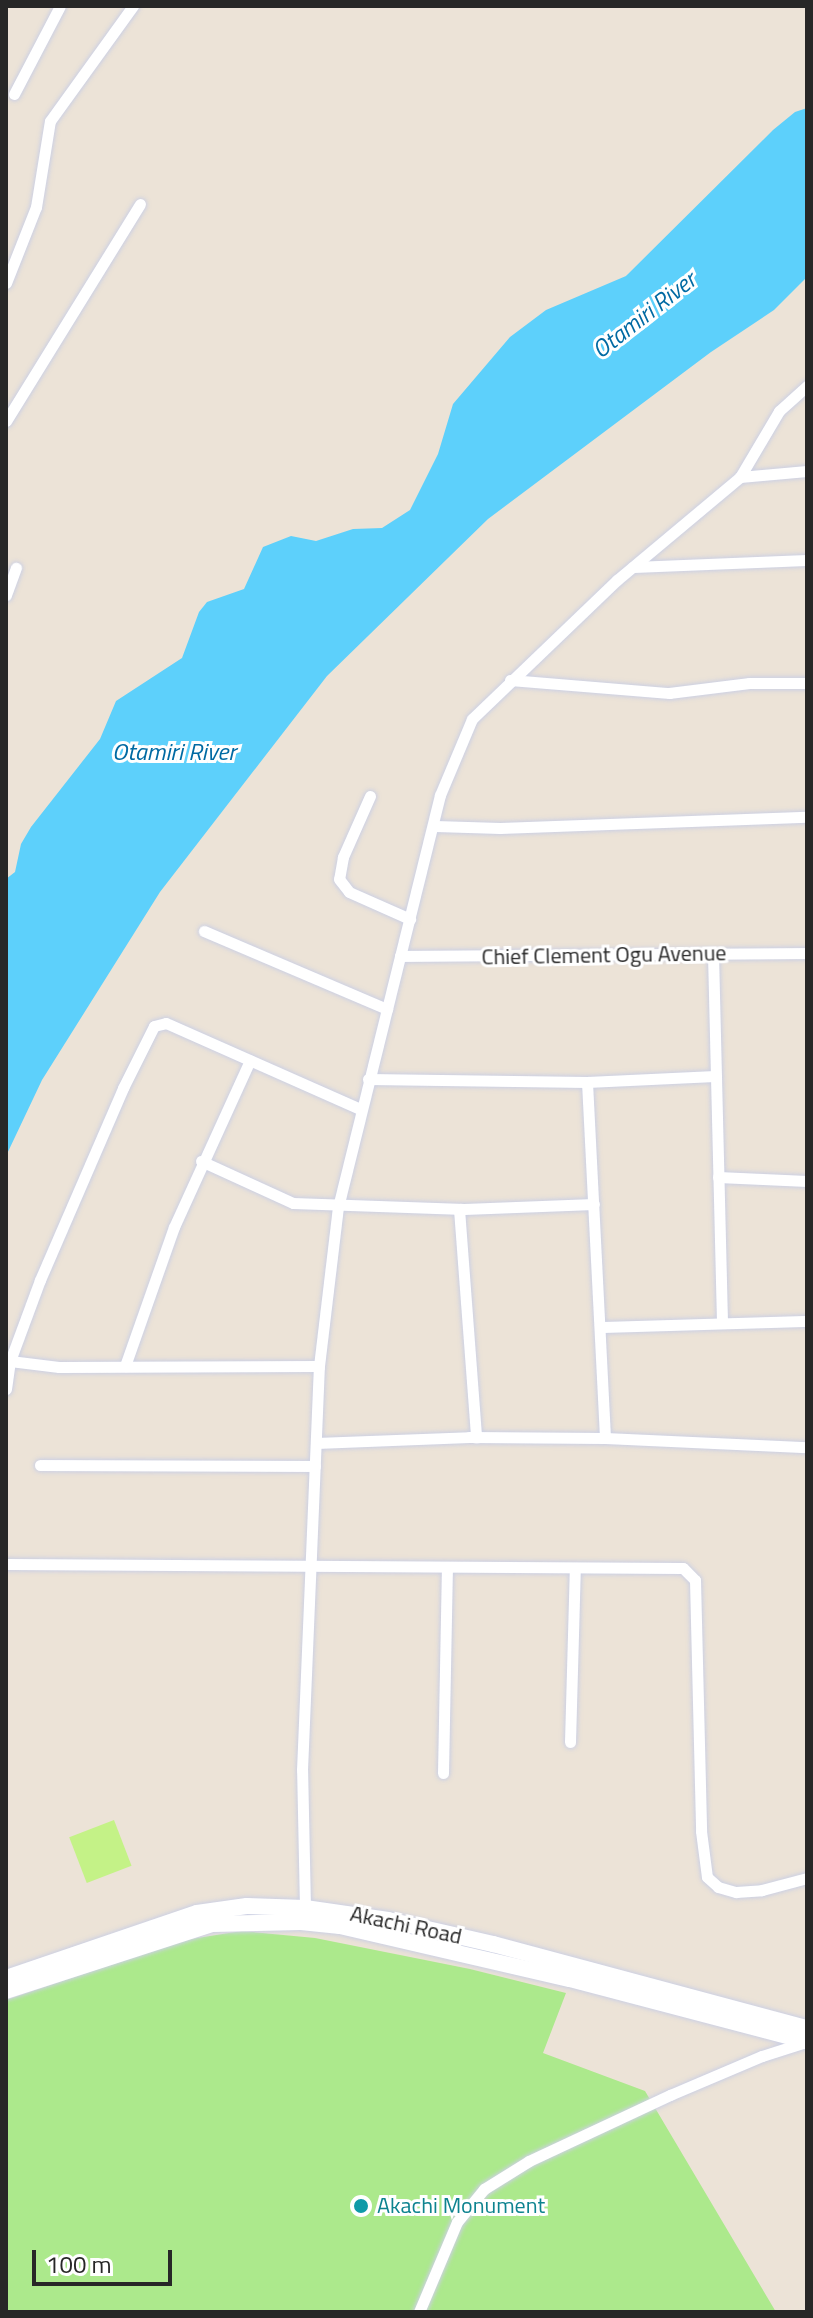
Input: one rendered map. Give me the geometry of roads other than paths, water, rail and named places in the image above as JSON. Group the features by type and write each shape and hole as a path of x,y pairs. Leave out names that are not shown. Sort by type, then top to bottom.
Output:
{"main road":[{"name":"Akachi Road","path":"6,1978 197,1913 247,1906 305,1908 388,1920 493,1944 807,2028"},
{"name":"Akachi Road","path":"6,1991 212,1924 301,1922 340,1926 570,1979 807,2041"}],"street":[{"path":"14,94 60,6"},
{"path":"6,283 36,207 50,121 133,6"},
{"path":"6,421 140,204"},
{"path":"305,1908 302,1770 319,1366 338,1207 360,1109 435,826 440,795 472,719 632,567 740,477 779,411 807,386"},
{"path":"740,477 807,471"},
{"path":"632,567 807,560"},
{"path":"6,595 16,568"},
{"path":"510,680 669,693 749,683 807,683"},
{"path":"370,796 343,857 339,879 349,892 410,919"},
{"path":"435,826 500,828 807,817"},
{"path":"204,931 387,1009"},
{"name":"Chief Clement Ogu Avenue","path":"400,956 807,953"},
{"path":"713,954 722,1321"},
{"path":"6,1389 10,1361 40,1280 154,1026 166,1023 360,1109"},
{"path":"125,1366 201,1161 250,1060"},
{"path":"368,1079 587,1082 715,1076"},
{"path":"587,1082 605,1438"},
{"path":"201,1161 293,1203 459,1209 594,1204"},
{"path":"718,1177 807,1181"},
{"path":"459,1209 476,1437"},
{"path":"600,1327 722,1321 807,1321"},
{"path":"10,1361 59,1367 319,1366"},
{"path":"316,1443 476,1437 605,1438 807,1447"},
{"path":"40,1465 315,1466"},
{"path":"6,1564 683,1568 695,1580 701,1831 707,1877 718,1887 736,1892 762,1890 807,1878"},
{"path":"443,1773 447,1568"},
{"path":"570,1742 575,1568"},
{"path":"419,2312 457,2222 484,2189 529,2161 670,2095 762,2056 807,2041"}],"water":[{"name":"Otamiri River","path":"807,108 807,277 774,310 711,352 488,519 327,676 160,892 42,1080 6,1156 6,879 15,872 21,844 31,827 100,739 116,701 182,658 199,612 207,602 244,589 263,547 291,536 316,541 353,529 382,528 410,510 438,454 453,404 510,337 546,310 626,276 773,130 795,112"}],"place":[{"name":"Akachi Monument","path":"361,2206"}]}
